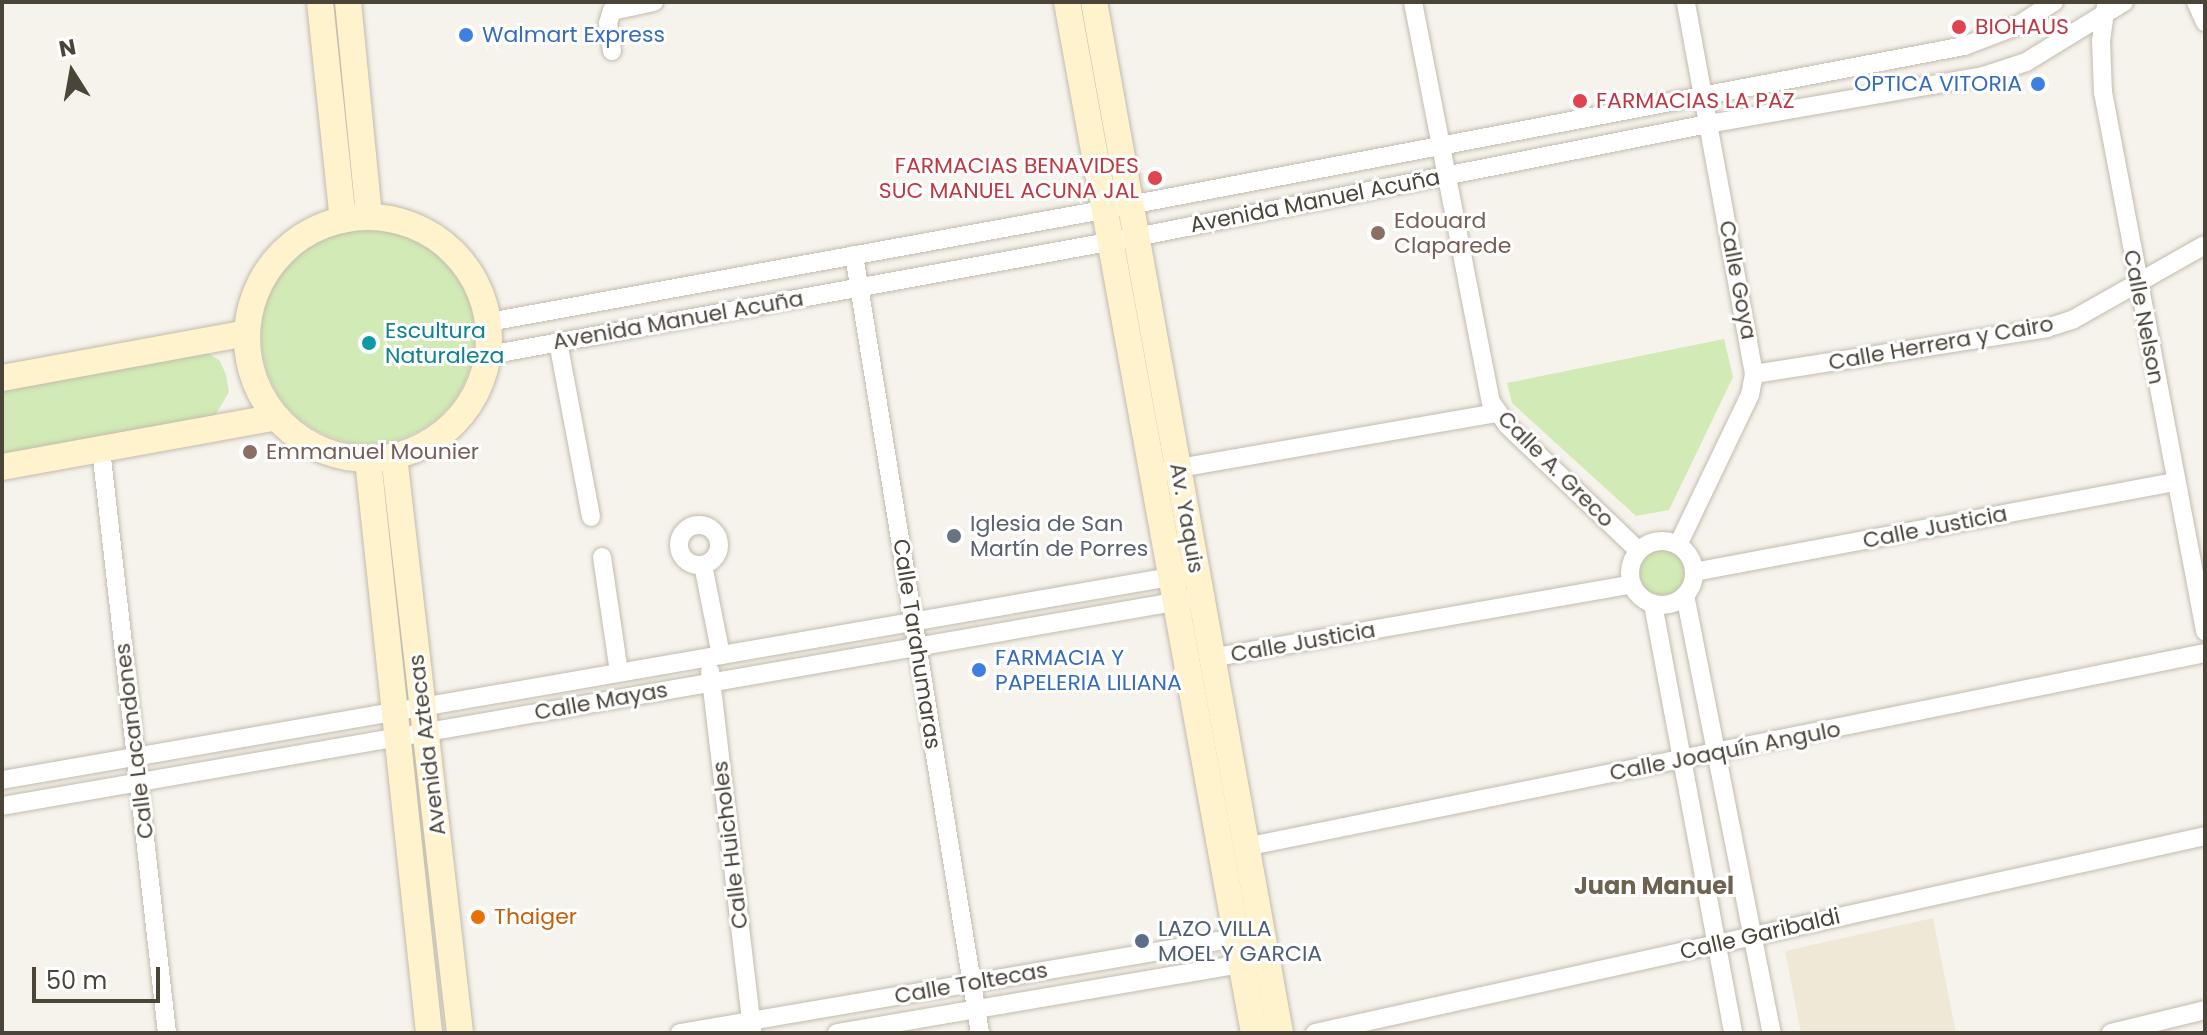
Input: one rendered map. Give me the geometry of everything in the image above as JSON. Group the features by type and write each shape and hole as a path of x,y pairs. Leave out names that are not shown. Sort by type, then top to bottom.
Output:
{"street":[{"path":"320,2 356,218"},
{"path":"348,2 356,218"},
{"path":"612,51 608,23 612,11 654,2"},
{"name":"Av. Yaquis","path":"1067,2 1124,239 1250,936 1254,962 1254,1033"},
{"name":"Av. Yaquis","path":"1094,2 1117,207"},
{"name":"Calle A. Greco","path":"1413,2 1487,384 1497,413 1639,551"},
{"name":"Calle Goya","path":"1678,545 1750,395 1754,374 1686,2"},
{"name":"Avenida Manuel Acuña","path":"489,322 1117,207 1703,93 1964,46 2017,26 2054,2"},
{"name":"Avenida Manuel Acuña","path":"489,355 1124,239 1708,124 2007,70 2106,7 2124,2"},
{"path":"2196,2 2205,22"},
{"name":"Calle Nelson","path":"2106,7 2103,92 2203,613"},
{"path":"356,218 411,225 449,247 476,280 489,322 489,355 476,395 458,420 433,440 381,458 337,455 308,444 276,417 256,386 246,333 257,289 283,252 321,226 356,218"},
{"name":"Av. Yaquis","path":"1124,239 1135,378 1165,470"},
{"name":"Calle Herrera y Cairo","path":"1754,374 2047,328 2074,319 2205,245"},
{"name":"Calle Tarahumaras","path":"854,255 980,1033"},
{"path":"2,378 246,333"},
{"path":"558,342 591,517"},
{"path":"1165,470 1497,413"},
{"path":"2,467 276,417"},
{"name":"Calle Lacandones","path":"101,449 167,1033"},
{"name":"Avenida Aztecas","path":"381,458 424,718 460,1033"},
{"name":"Avenida Aztecas","path":"381,458 396,723 429,1033"},
{"name":"Calle Justicia","path":"1694,572 2176,482"},
{"path":"1658,542 1678,545 1688,554 1694,572 1685,595 1673,604 1653,604 1640,596 1632,584 1631,566 1639,551 1658,542"},
{"path":"602,557 619,672"},
{"name":"Calle Huicholes","path":"703,565 714,656 711,682 751,1027"},
{"name":"Calle Justicia","path":"1210,658 1632,584"},
{"name":"Av. Yaquis","path":"1186,587 1210,658 1245,847 1250,936"},
{"name":"Calle Mayas","path":"424,718 619,672 913,621 1186,587"},
{"name":"Calle Mayas","path":"2,780 424,718 711,682 917,647 1186,587"},
{"path":"1685,595 1772,1033"},
{"path":"1653,604 1733,1033"},
{"name":"Calle Joaquín Angulo","path":"1245,847 2205,653"},
{"name":"Calle Mayas","path":"2,806 139,783 396,723"},
{"name":"Calle Garibaldi","path":"1315,1033 2205,836"},
{"name":"Calle Toltecas","path":"680,1033 751,1027 972,984 1250,936"},
{"name":"Av. Yaquis","path":"1254,962 1280,1033"},
{"name":"Calle Toltecas","path":"837,1033 1254,962"},
{"path":"2111,1033 2205,1010"}],"shaded area":[{"path":"1933,918 1956,1033 1801,1033 1785,951"}],"green space":[{"path":"368,230 409,238 444,261 467,296 475,337 467,378 444,413 409,436 368,444 327,436 292,413 269,378 261,337 269,296 292,261 327,238"},
{"path":"1724,339 1733,377 1669,510 1636,516 1512,403 1507,383"},
{"path":"195,351 208,353 220,361 226,375 229,392 216,414 203,421 2,457 2,386"},
{"path":"1663,550 1679,557 1686,573 1679,589 1663,596 1647,589 1640,573 1647,557"}],"place":[{"name":"BIOHAUS","path":"1959,27"},
{"name":"Walmart Express","path":"466,35"},
{"name":"OPTICA VITORIA","path":"2038,84"},
{"name":"FARMACIAS LA PAZ","path":"1580,101"},
{"name":"FARMACIAS BENAVIDES SUC MANUEL ACUNA JAL","path":"1155,178"},
{"name":"Edouard Claparede","path":"1378,233"},
{"name":"Escultura Naturaleza","path":"369,343"},
{"name":"Emmanuel Mounier","path":"250,452"},
{"name":"Iglesia de San Martín de Porres","path":"954,536"},
{"name":"FARMACIA Y PAPELERIA LILIANA","path":"979,670"},
{"name":"Thaiger","path":"478,917"},
{"name":"LAZO VILLA MOEL Y GARCIA","path":"1142,941"}],"district":[{"name":"Juan Manuel","path":"1654,886"}]}
